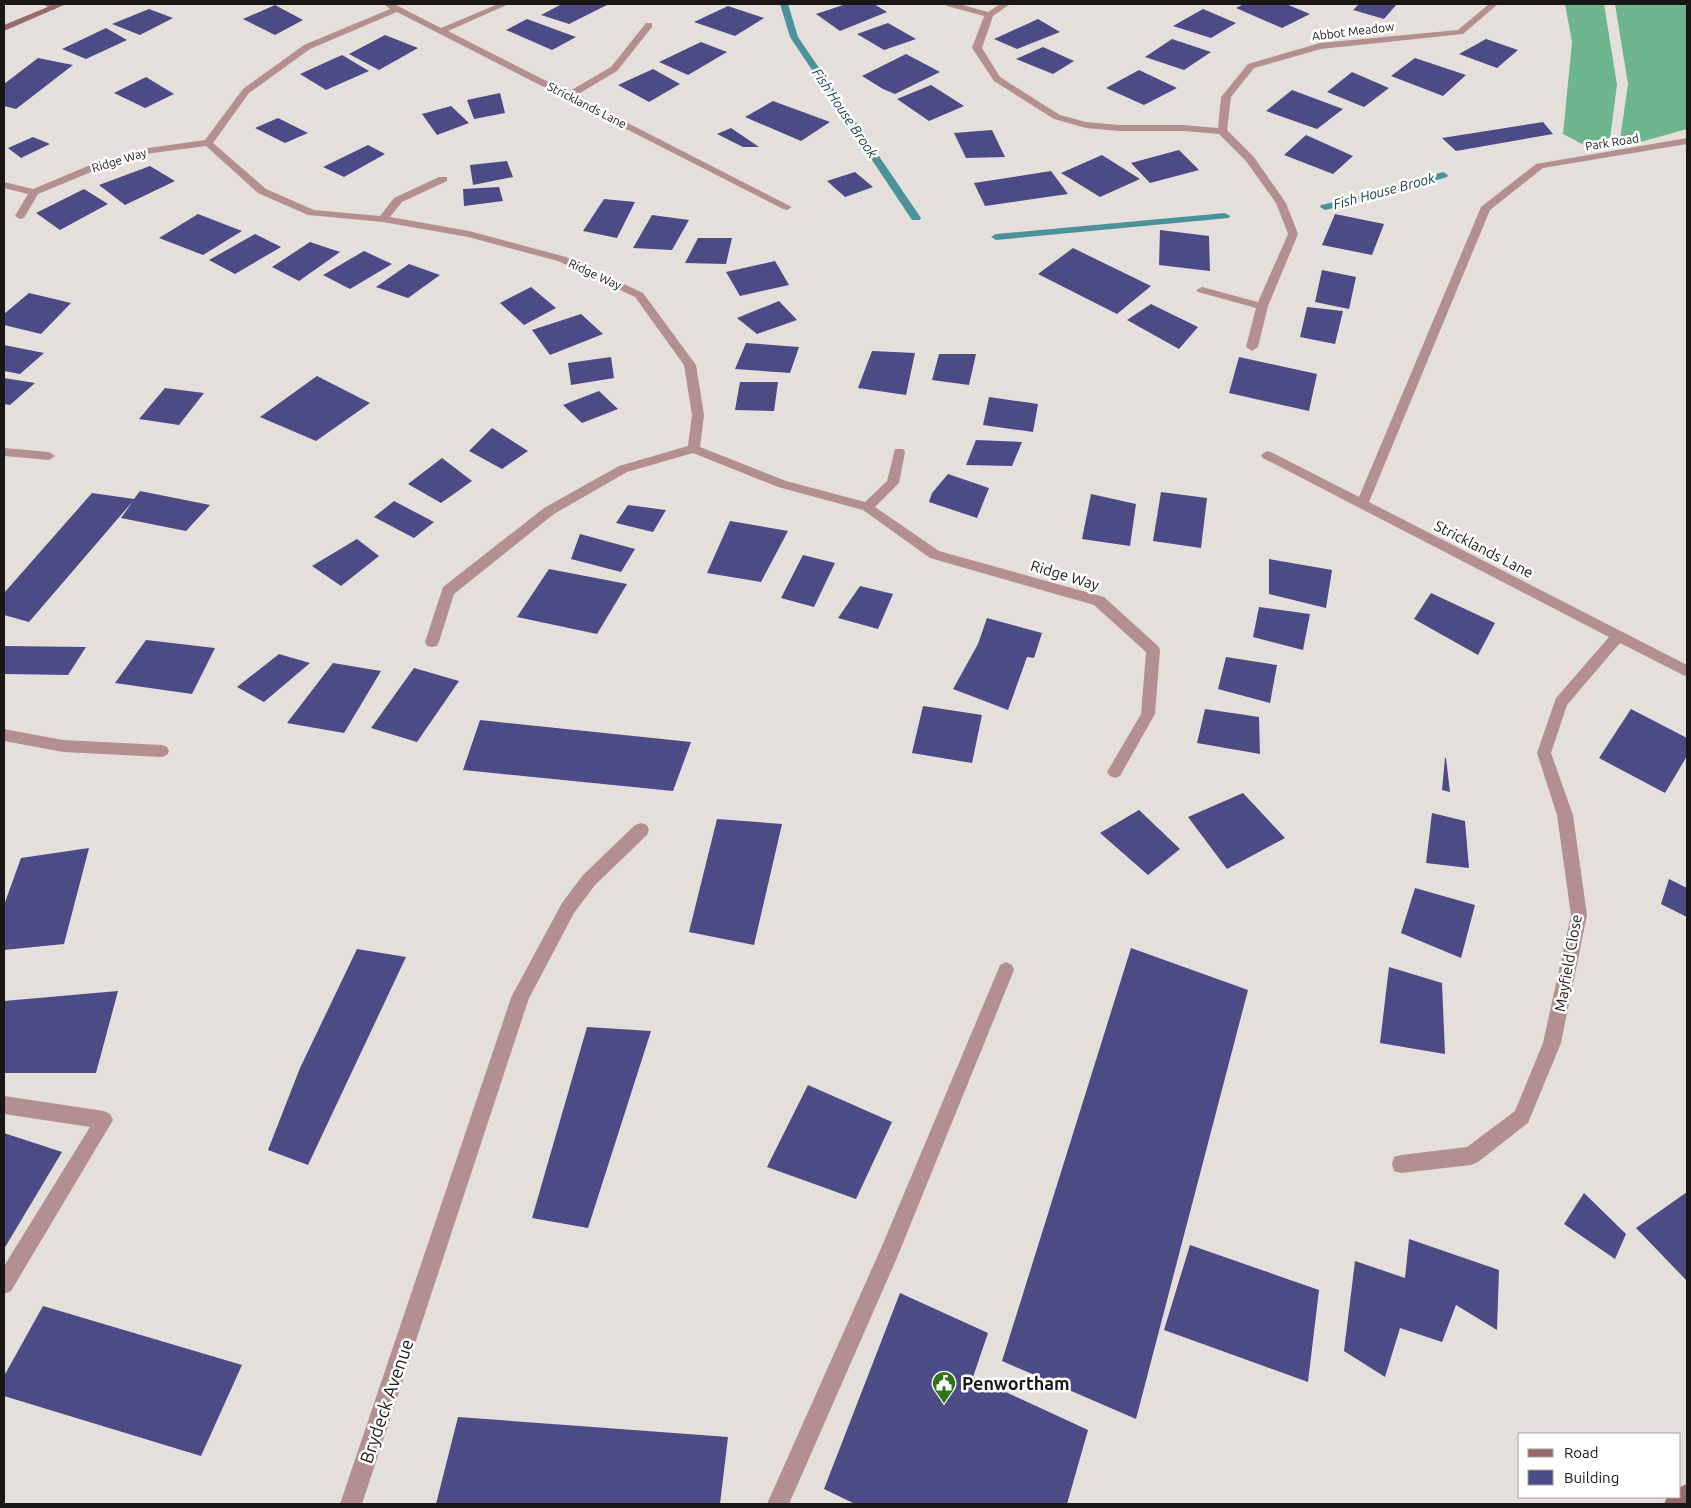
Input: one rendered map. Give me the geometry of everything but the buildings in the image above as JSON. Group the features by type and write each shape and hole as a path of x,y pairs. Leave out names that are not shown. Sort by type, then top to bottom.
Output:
{"street":[{"name":"Stricklands Lane","path":"387,4 787,207"},
{"path":"441,31 504,4"},
{"path":"950,4 990,15"},
{"path":"1006,4 990,15 977,48 997,80 1057,117 1086,125 1119,128 1183,128 1222,131 1250,159 1281,203 1293,234 1262,306 1252,347"},
{"name":"Abbot Meadow","path":"1222,131 1226,97 1251,66 1320,46 1460,32 1494,4"},
{"path":"4,28 54,5"},
{"path":"208,143 246,91 307,47 397,9"},
{"path":"568,96 614,69 649,25"},
{"name":"Park Road","path":"1362,504 1485,210 1540,166 1687,141"},
{"name":"Ridge Way","path":"34,192 92,168 144,151 208,143 262,191 312,213 383,219 469,234 562,259 639,295 690,365 698,415 694,449 782,484 867,507 935,555 1099,601 1153,650 1148,714 1115,772"},
{"path":"383,219 398,200 443,180"},
{"path":"4,185 34,192 20,216"},
{"path":"1202,290 1262,306"},
{"path":"432,642 448,591 549,511 623,469 694,449"},
{"path":"4,452 49,456"},
{"path":"867,507 893,483 899,452"},
{"name":"Stricklands Lane","path":"1267,455 1687,671"},
{"name":"Mayfield Close","path":"1401,1164 1471,1156 1522,1117 1552,1043 1579,915 1565,815 1544,753 1561,702 1618,636"},
{"path":"4,735 63,746 162,751"},
{"name":"Brydeck Avenue","path":"351,1504 520,998 568,908 589,880 641,830"},
{"path":"778,1504 889,1252 1006,970"},
{"path":"4,1105 104,1120 4,1284"},
{"path":"1675,1504 1687,1495"}],"green space":[{"path":"1565,4 1604,4 1617,85 1609,146 1586,146 1563,134 1572,42"},
{"path":"1615,4 1687,4 1687,129 1619,147 1628,84"}],"waterway":[{"name":"Fish House Brook","path":"784,4 794,37 916,218"},
{"name":"Fish House Brook","path":"1325,207 1373,196 1443,175"},
{"name":"Fish House Brook","path":"996,237 1225,216"}],"place":[{"name":"Penwortham","path":"944,1404"}]}
